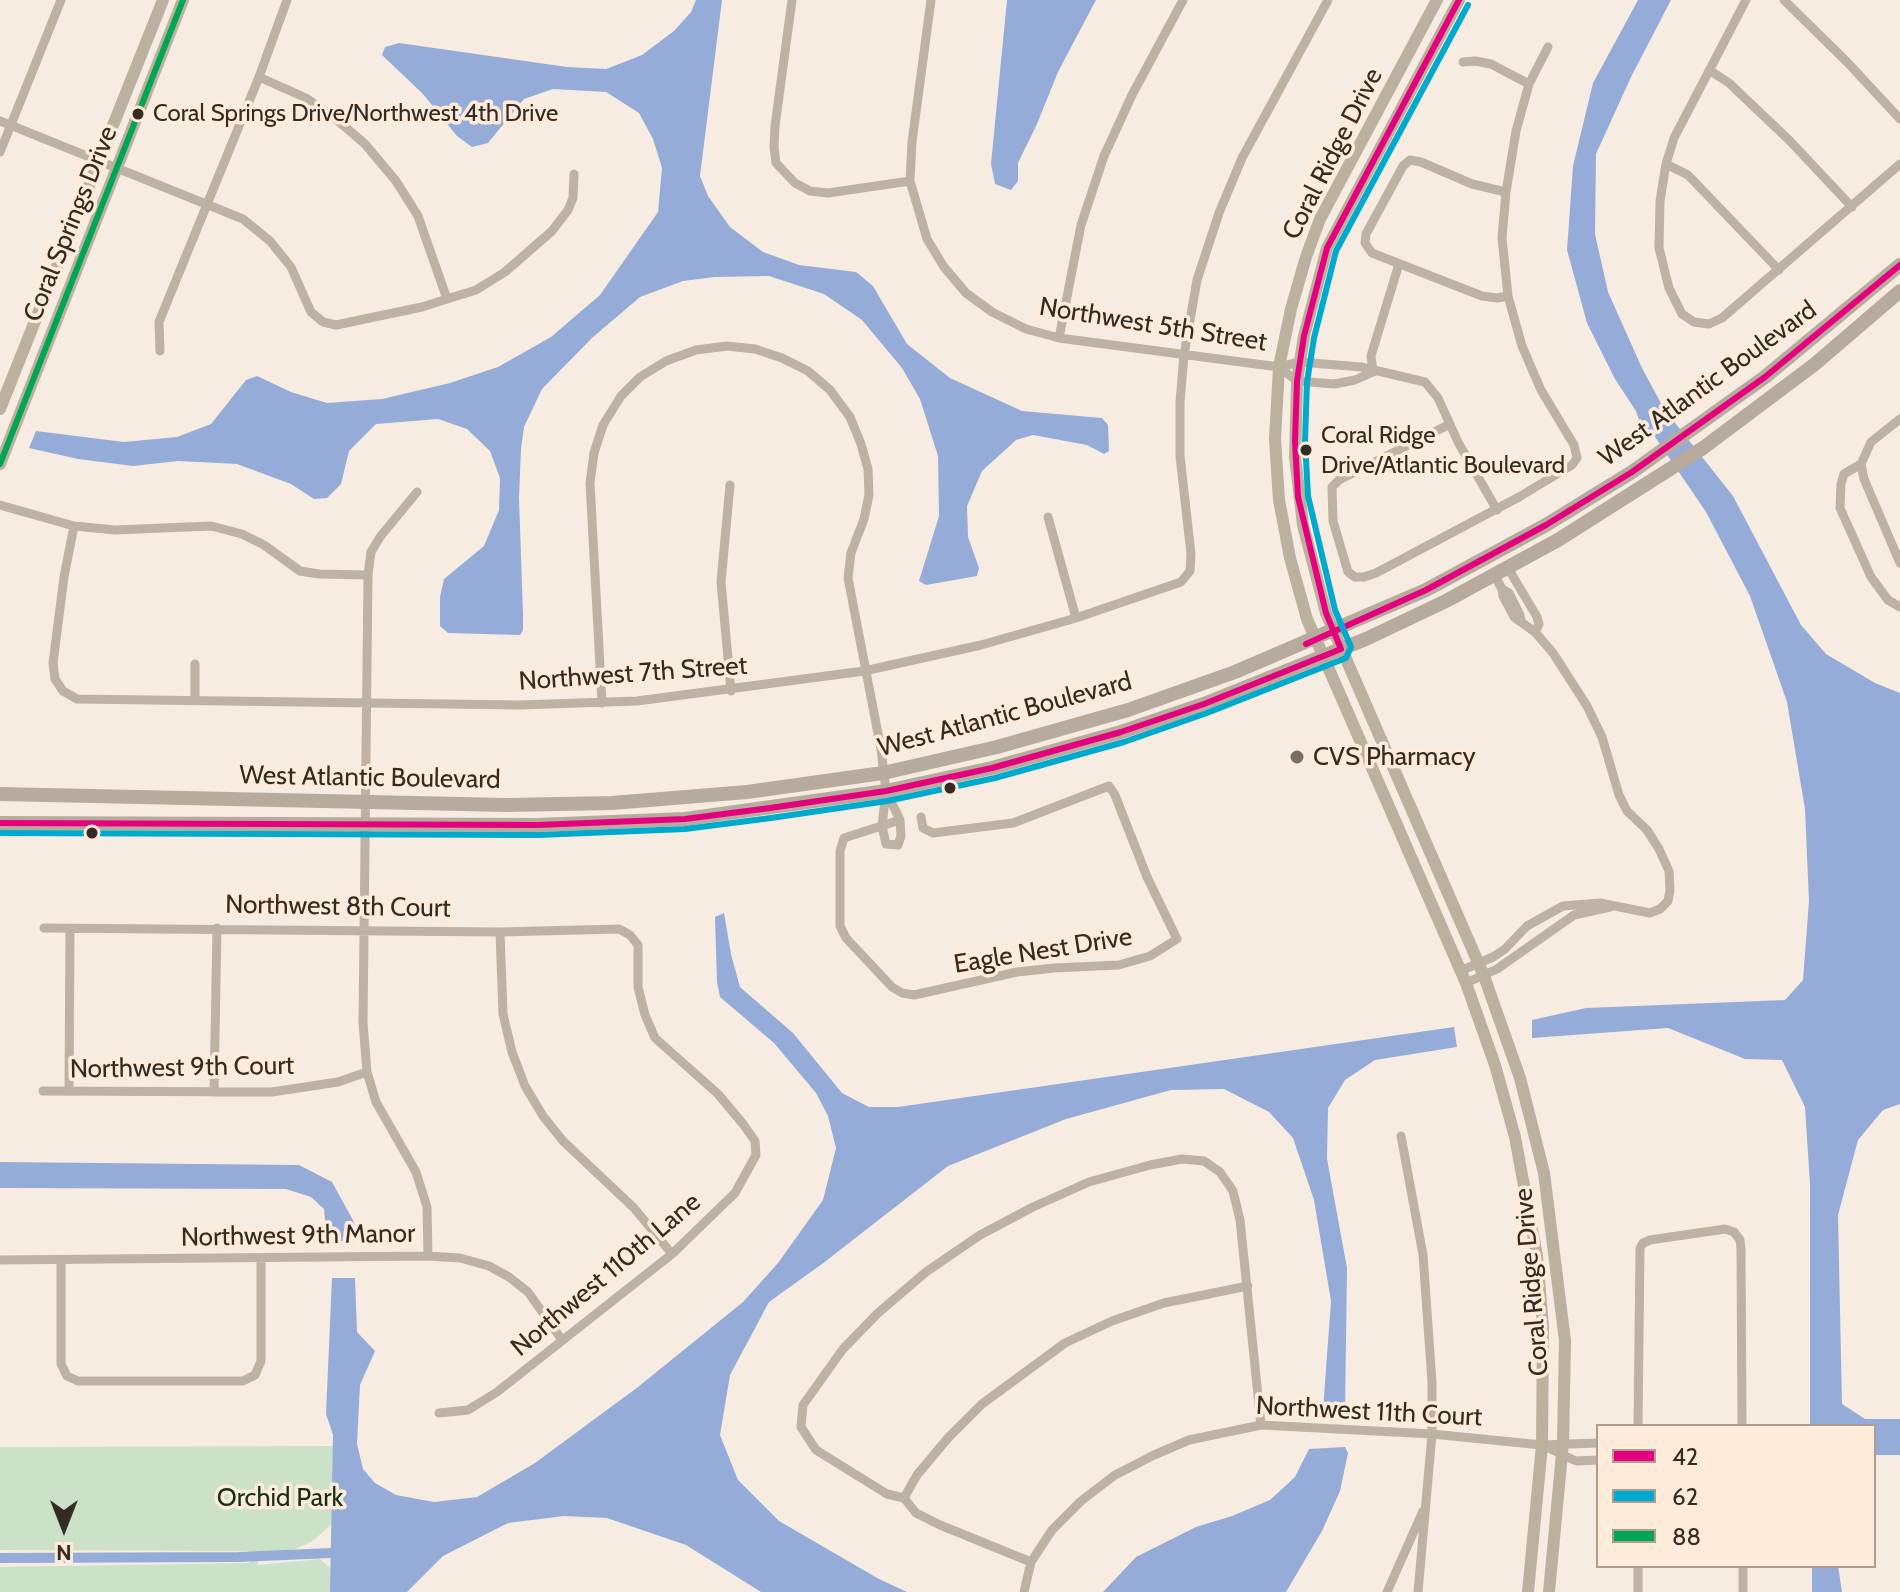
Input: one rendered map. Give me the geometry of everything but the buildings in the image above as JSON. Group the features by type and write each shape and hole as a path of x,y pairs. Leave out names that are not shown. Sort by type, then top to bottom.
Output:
{"main road":[{"name":"Coral Springs Drive","path":"0,409 163,0"},
{"name":"Coral Springs Drive","path":"0,464 183,0"},
{"name":"Coral Ridge Drive","path":"1437,0 1315,231 1291,309 1279,367 1275,439 1279,500 1290,558 1315,640 1463,977 1505,1096 1518,1151 1537,1256 1543,1327 1542,1445 1528,1592"},
{"name":"Coral Ridge Drive","path":"1459,0 1327,248 1314,291 1297,381 1295,441 1298,497 1313,567 1334,632 1481,970 1520,1078 1544,1173 1565,1341 1562,1450 1549,1592"},
{"path":"1381,105 1397,114"},
{"name":"West Atlantic Boulevard","path":"0,794 365,802 612,803 747,792 883,773 997,747 1128,710 1235,672 1334,632 1426,590 1492,555 1600,492 1729,404 1806,345 1900,265"},
{"name":"West Atlantic Boulevard","path":"0,823 538,825 685,819 886,791 992,768 1121,732 1323,658 1502,578 1703,448 1815,364 1900,291"},
{"path":"1729,404 1741,420"}],"street":[{"path":"0,152 61,0"},
{"path":"160,351 159,322 259,77 287,0"},
{"path":"792,0 775,126 776,163 795,183 810,191 828,193 910,181"},
{"name":"Northwest 5th Street","path":"931,0 912,142 910,181 927,239 944,267 966,293 992,312 1026,329 1059,338 1279,367 1300,362 1347,366 1404,375 1425,382 1432,388 1497,510"},
{"path":"1059,338 1081,225 1104,156 1132,95 1183,0"},
{"path":"1184,355 1197,280 1219,213 1242,158 1328,0"},
{"path":"1746,0 1674,138 1666,164 1660,201 1659,248 1669,288 1682,314 1694,322 1709,324 1722,318 1900,164"},
{"path":"1784,0 1900,119"},
{"path":"1450,424 1339,480 1332,487 1333,521 1344,564 1355,577 1376,573 1497,510 1572,465 1577,458 1574,445 1541,390 1522,346 1508,296 1502,238 1516,131 1529,84 1548,47"},
{"path":"1463,62 1491,64 1529,84"},
{"path":"1709,70 1729,83 1790,141 1852,207"},
{"path":"259,77 306,98 365,144 396,181 418,216 447,299"},
{"path":"0,121 243,219 270,241 291,267 311,312 323,322 336,325 422,307 476,290 505,272 531,252 568,210 573,198 574,174"},
{"path":"1506,192 1472,184 1410,160 1403,166 1366,234 1365,243 1372,253 1482,296 1508,296"},
{"path":"1666,164 1688,175 1779,270"},
{"path":"1373,372 1371,356 1399,264"},
{"path":"602,703 590,483 594,453 603,425 621,396 640,377 666,361 696,350 727,346 755,349 808,371 830,390 850,417 868,469 869,495 851,553 848,578 881,749 886,791 882,826 886,844 898,845 900,820 886,791"},
{"name":"Northwest 7th Street","path":"74,526 53,663 55,679 63,691 77,699 602,703 731,691 864,671 981,645 1076,618 1181,582 1190,571 1191,554 1180,456 1184,355"},
{"path":"1346,382 1347,366"},
{"name":"Northwest 5th Street","path":"1279,367 1297,381 1334,384 1373,372"},
{"path":"1900,419 1871,442 1861,464 1844,474 1840,508 1871,577 1888,600 1900,607"},
{"path":"1861,464 1864,479 1900,563"},
{"path":"730,485 721,582 731,691"},
{"path":"417,492 371,552 368,575 363,1023 367,1072 376,1102 416,1172 427,1207 428,1256"},
{"path":"0,505 74,526 142,530 211,526 242,534 264,545 300,571 368,575"},
{"path":"1048,517 1076,618"},
{"path":"1502,578 1535,614 1539,624 1535,632"},
{"path":"1481,970 1514,938 1563,906 1600,903 1650,913 1668,901 1670,890 1669,871 1659,849 1647,830 1627,811 1619,795 1602,737 1587,706 1553,653 1521,621 1502,578"},
{"path":"1521,621 1535,614"},
{"path":"195,664 195,699"},
{"name":"Eagle Nest Drive","path":"900,820 844,838 840,851 840,926 846,938 892,987 902,993 914,995 1032,970 1119,965 1150,956 1177,939 1109,786 1013,823 933,833 923,828 921,817"},
{"path":"1463,977 1481,970 1574,915 1613,907"},
{"path":"1545,915 1553,929"},
{"name":"Northwest 8th Court","path":"44,928 500,932 619,929 630,935"},
{"path":"214,1092 217,928"},
{"path":"69,1091 70,929"},
{"path":"500,932 503,1014 512,1052 525,1086 563,1141 634,1208 672,1254"},
{"name":"Northwest 110th Lane","path":"439,1413 468,1410 497,1392 672,1254 735,1193 756,1155 755,1141 718,1094 655,1038 638,987 638,945 630,935"},
{"name":"Northwest 9th Court","path":"43,1091 272,1092 305,1089 367,1072"},
{"path":"1401,1136 1424,1268 1429,1320 1432,1434 1418,1592"},
{"path":"1031,1562 916,1513 904,1498 887,1494 816,1450 801,1427 803,1405 843,1349 878,1313 926,1272 980,1235 1089,1182 1182,1159 1204,1161 1220,1172 1233,1191 1240,1220 1261,1425"},
{"path":"1638,1424 1640,1248 1650,1240 1725,1229 1734,1232 1740,1240 1742,1424"},
{"path":"61,1260 61,1364 67,1376 78,1381 243,1381 255,1375 261,1361 261,1258"},
{"name":"Northwest 9th Manor","path":"0,1260 460,1258 489,1266 528,1292 562,1340"},
{"path":"904,1498 917,1475 982,1404 1065,1343 1112,1321 1164,1303 1248,1286"},
{"name":"Northwest 11th Court","path":"1024,1592 1031,1562 1052,1530 1081,1501 1115,1475 1189,1440 1261,1425 1432,1434 1542,1445 1562,1450 1576,1461 1596,1460"},
{"name":"Northwest 11th Court","path":"1562,1450 1596,1443"},
{"path":"1387,1592 1426,1504"},
{"path":"1638,1568 1638,1592"},
{"path":"1743,1568 1743,1592"}],"green space":[{"name":"Orchid Park","path":"333,1446 333,1523 313,1541 289,1552 257,1552 258,1565 320,1559 332,1570 330,1592 0,1592 0,1567 250,1563 249,1551 0,1550 0,1447"}],"water":[{"path":"696,0 722,0 700,176 708,196 730,227 763,252 799,265 856,272 873,286 907,344 950,378 1022,411 1102,418 1108,425 1109,451 1104,454 1087,445 1033,435 1016,440 982,471 967,506 968,537 979,568 977,576 926,585 919,581 939,516 938,456 920,399 902,368 862,320 824,294 769,276 683,281 640,297 592,338 542,389 524,427 521,449 519,498 523,630 520,635 448,633 440,626 440,597 444,579 484,546 499,510 500,478 490,451 467,429 438,419 376,424 349,451 341,484 327,498 314,499 291,484 237,464 178,461 133,466 78,459 29,448 36,431 124,442 177,437 211,424 246,380 257,376 291,392 327,403 382,399 450,383 498,367 551,337 600,295 658,212 662,168 653,139 639,113 606,92 553,89 524,99 488,143 472,147 457,136 423,94 382,55 385,47 399,43 567,67 606,69 642,55 674,31 691,12"},
{"path":"1007,0 1096,0 1058,72 1018,163 1018,181 1011,190 995,184 991,164"},
{"path":"1638,0 1671,0 1596,154 1595,234 1608,292 1664,409 1733,496 1801,625 1826,654 1875,683 1900,693 1900,1104 1883,1110 1858,1140 1838,1215 1842,1404 1865,1419 1900,1419 1900,1455 1876,1455 1876,1424 1810,1424 1810,1184 1805,1107 1782,1060 1745,1059 1668,1028 1532,1038 1532,1020 1586,1008 1785,1000 1803,980 1809,901 1805,809 1787,702 1750,596 1706,512 1651,431 1640,423 1636,411 1615,379 1587,323 1567,250 1573,166 1593,83"},
{"path":"724,913 740,987 793,1033 842,1093 869,1107 898,1107 1454,1027 1457,1047 1375,1060 1345,1080 1328,1108 1327,1159 1347,1268 1345,1414 1323,1410 1331,1301 1314,1200 1293,1138 1269,1112 1224,1089 1171,1090 1066,1119 948,1166 769,1302 730,1375 720,1435 738,1480 779,1521 907,1592 761,1592 686,1545 607,1518 564,1516 508,1523 443,1556 407,1592 330,1592 333,1435 326,1414 332,1278 355,1278 357,1332 375,1351 360,1385 357,1444 363,1469 375,1483 396,1495 434,1502 477,1497 535,1463 638,1387 743,1302 778,1263 823,1200 836,1148 828,1116 816,1093 774,1043 720,997 715,917"},
{"path":"0,1162 299,1165 332,1182 354,1222 354,1241 327,1241 324,1209 311,1197 286,1189 0,1188"},
{"path":"1345,1447 1348,1453 1340,1491 1322,1531 1286,1592 1103,1592 1136,1557 1196,1527 1270,1500 1295,1477 1309,1449"},
{"path":"1812,1568 1838,1568 1842,1592 1812,1592"}],"waterway":[{"path":"0,1558 238,1557 332,1553"}],"transit line":[{"name":"88","path":"0,464 183,0"},
{"name":"42","path":"0,823 538,825 685,819 770,808 886,791 992,768 1121,732 1204,704 1341,649 1326,613 1298,497 1295,441 1297,381 1304,336 1327,248 1459,0"},
{"name":"62","path":"0,833 538,835 685,829 771,818 887,801 995,778 1124,742 1346,658 1351,647 1335,610 1308,496 1305,441 1307,382 1314,338 1336,251 1468,5"},
{"name":"42","path":"1306,644 1426,590 1546,525 1632,472 1765,377 1900,265"}],"place":[{"name":"Coral Springs Drive/Northwest 4th Drive","path":"138,114"},
{"name":"Coral Ridge Drive/Atlantic Boulevard","path":"1306,450"},
{"name":"CVS Pharmacy","path":"1297,757"}]}
